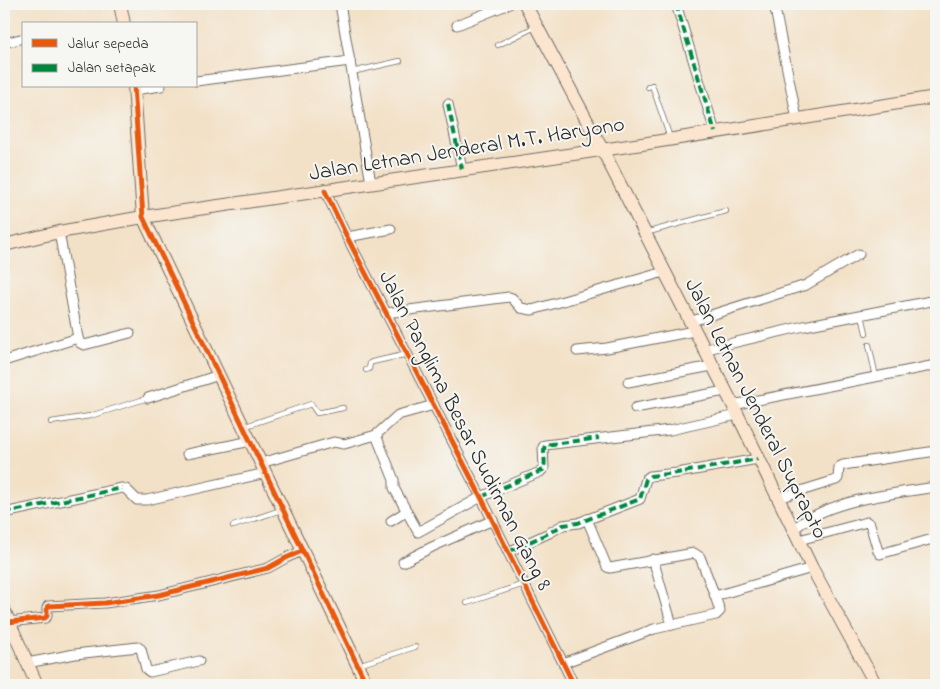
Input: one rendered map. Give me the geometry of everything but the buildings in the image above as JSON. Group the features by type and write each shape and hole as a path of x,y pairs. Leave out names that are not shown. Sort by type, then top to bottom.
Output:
{"main road":[{"path":"120,4 124,22"},
{"name":"Jalan Letnan Jenderal Suprapto","path":"525,4 602,149 691,327 735,410 812,568 876,685"},
{"path":"134,88 143,217 367,685"},
{"name":"Jalan Letnan Jenderal M.T. Haryono","path":"4,245 59,232 143,217 671,139 936,96"},
{"path":"4,610 37,685"}],"street":[{"path":"340,4 371,183"},
{"path":"457,25 509,4"},
{"path":"676,4 715,132"},
{"path":"774,4 797,119"},
{"path":"4,43 22,38"},
{"path":"198,81 350,61"},
{"path":"448,104 462,169"},
{"name":"Jalan Panglima Besar Sudirman Gang 8","path":"325,191 481,496 574,685"},
{"path":"347,237 391,230"},
{"path":"59,232 80,343 84,345 130,333"},
{"path":"577,351 607,348 691,327 806,285 859,254"},
{"path":"386,313 509,297 520,308 532,310 664,272"},
{"path":"703,350 804,326 936,300"},
{"path":"4,361 78,338"},
{"path":"376,435 394,480 394,488 418,532 481,496 542,470 545,465 545,444 670,430 735,410 936,365"},
{"path":"628,382 712,366"},
{"path":"148,398 219,375"},
{"path":"635,408 725,391"},
{"path":"4,513 122,488 126,489 136,500 148,500 264,468 334,442 344,444 376,435 398,415 434,405"},
{"path":"186,454 251,441"},
{"path":"778,498 836,480 839,467 843,465 936,451"},
{"path":"508,552 563,525 587,519 640,499 646,479 650,476 677,474 758,460"},
{"path":"796,534 814,514 830,508 936,487"},
{"path":"391,521 407,511"},
{"path":"563,662 644,633 718,614 720,611 700,557 697,554 653,559 610,568 607,566 587,519"},
{"path":"403,562 493,520"},
{"path":"796,534 867,522 870,524 880,554 936,538"},
{"path":"9,622 45,618 48,606 105,603 159,595 268,568 302,551"},
{"path":"653,559 672,625"},
{"path":"715,596 812,568"},
{"path":"27,663 75,654 138,647 141,649 146,669 150,672 199,661"}],"lane":[{"path":"498,44 536,26"},
{"path":"352,72 400,61"},
{"path":"648,87 652,85 671,139"},
{"path":"644,233 726,211"},
{"path":"862,315 866,333"},
{"path":"869,345 876,377"},
{"path":"366,370 369,369 372,362 408,354"},
{"path":"51,422 90,416 148,398"},
{"path":"244,426 312,404 317,413 343,408"},
{"path":"233,526 283,510"},
{"path":"467,603 524,584"},
{"path":"357,666 415,646"}],"marked path":[{"path":"676,4 715,132"},
{"path":"448,104 462,169"},
{"path":"481,497 543,470 545,464 545,445 599,438"},
{"path":"508,552 563,525 578,523 640,499 646,479 650,476 758,459"},
{"path":"4,513 122,488"}],"cycle path":[{"path":"134,88 143,217 367,685"},
{"path":"325,191 481,497 574,685"},
{"path":"9,622 45,618 48,606 105,603 159,595 268,568 302,551"}]}
